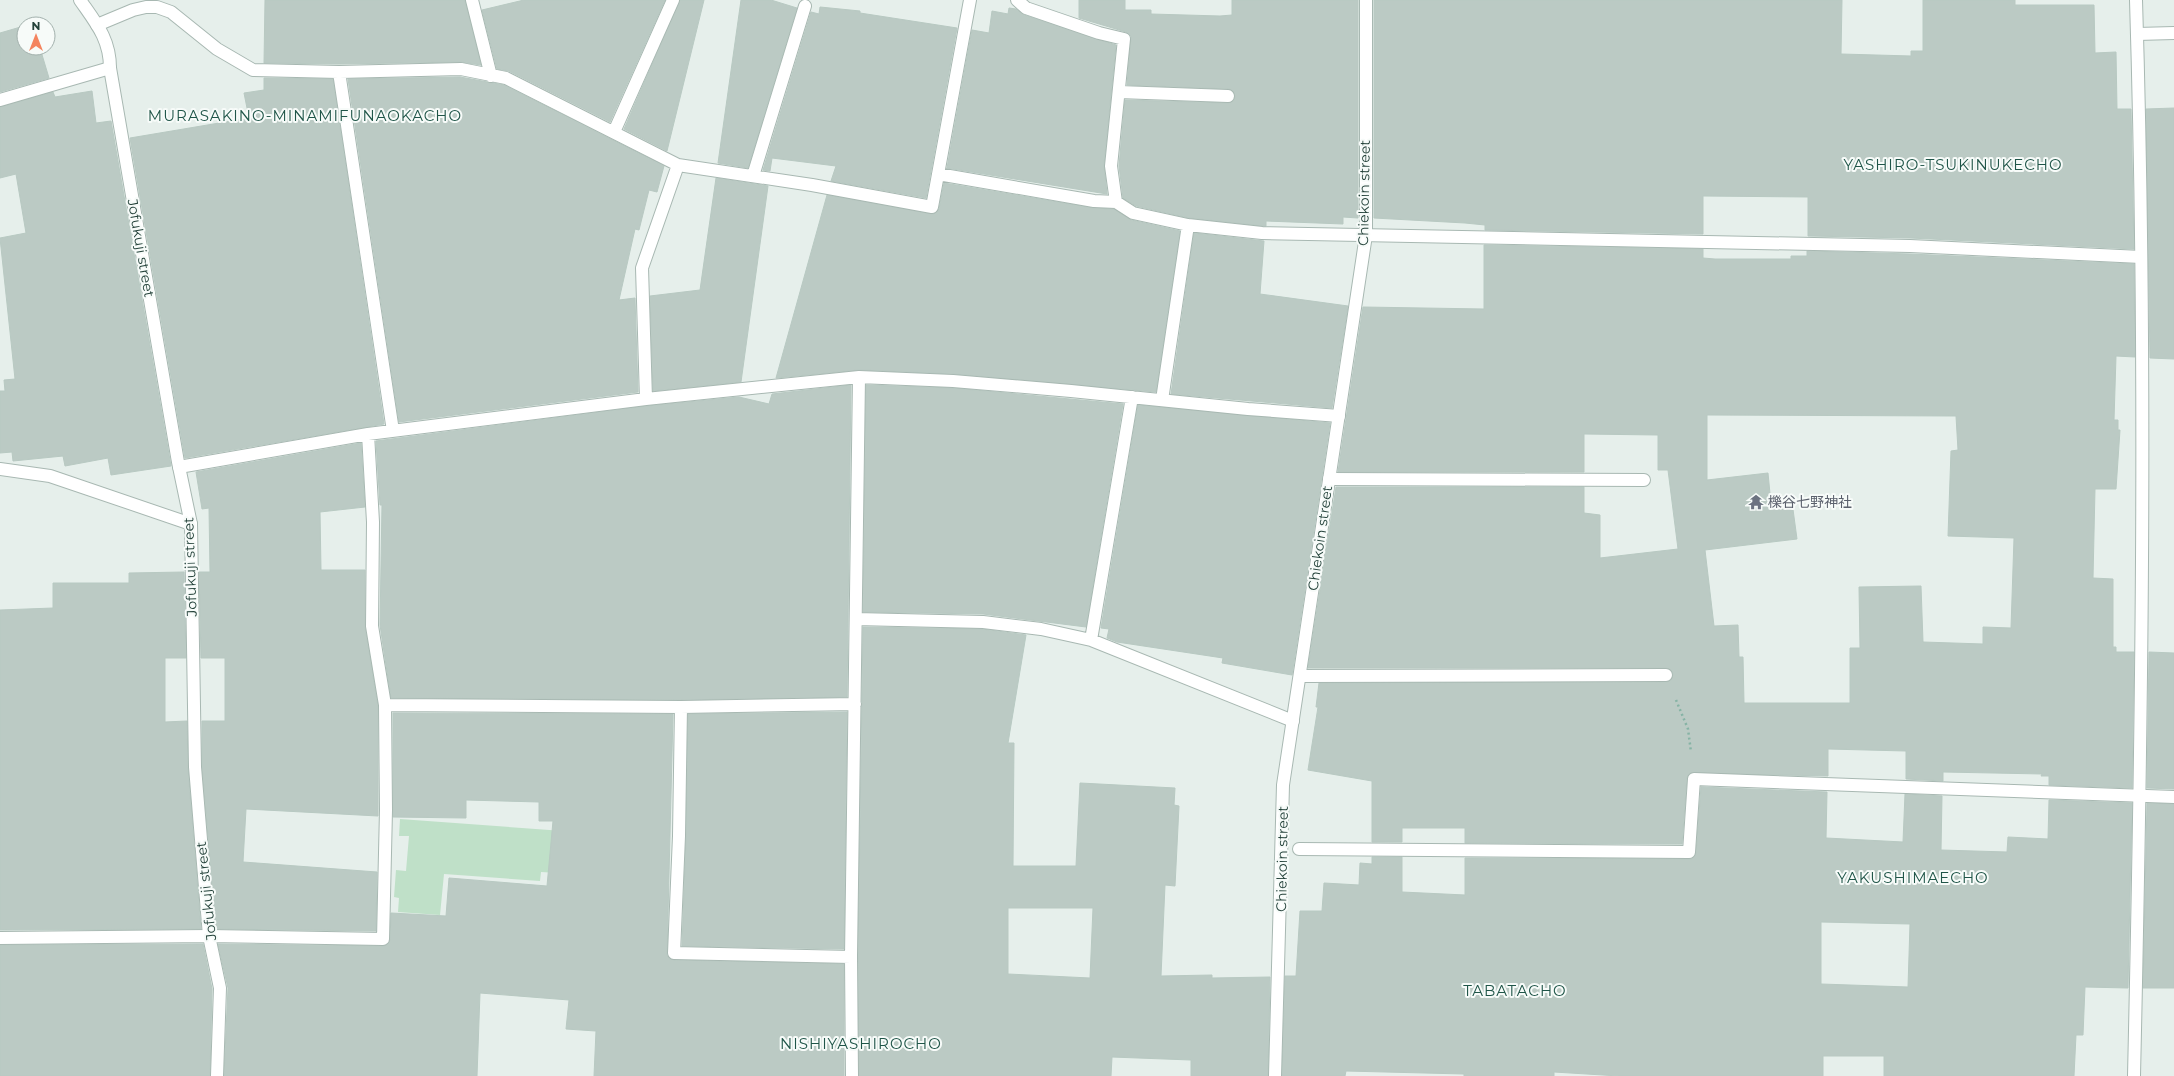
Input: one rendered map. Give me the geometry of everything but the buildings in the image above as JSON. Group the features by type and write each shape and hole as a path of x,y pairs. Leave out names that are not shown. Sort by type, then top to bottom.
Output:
{"street":[{"name":"Jofukuji street","path":"80,0 97,25 110,52 110,68 179,467 191,524 195,767 209,936 220,988 217,1076"},
{"path":"472,0 491,76"},
{"path":"614,132 673,0"},
{"path":"97,25 133,10 146,7 157,7 171,12 217,48 253,70 339,72 461,69 506,78 678,165 812,184 932,207 970,0"},
{"path":"1017,0 1026,8 1099,33 1124,39 1111,166 1116,202"},
{"name":"Chiekoin street","path":"1275,1076 1283,785 1366,235 1366,0"},
{"path":"2134,1076 2140,795 2141,257 2136,0"},
{"path":"753,176 805,6"},
{"path":"2137,34 2174,33"},
{"path":"0,100 110,68"},
{"path":"339,72 393,431"},
{"path":"1119,92 1228,96"},
{"path":"646,398 642,268 678,165"},
{"path":"938,174 1094,201 1116,202 1133,213 1188,225 1262,233 1910,246 2141,257"},
{"path":"1162,400 1188,225"},
{"path":"179,467 368,434 646,398 859,377 953,381 1338,416"},
{"path":"852,1076 851,957 859,377"},
{"path":"1092,640 1132,397"},
{"path":"0,938 209,936 383,939 386,810 385,705 372,626 373,522 368,434"},
{"path":"0,469 50,476 191,524"},
{"path":"1329,479 1644,480"},
{"path":"856,619 983,622 1041,629 1092,640 1293,721"},
{"path":"1300,676 1666,675"},
{"path":"385,705 681,707 855,704"},
{"path":"681,707 679,836 674,954 851,957"},
{"path":"1299,849 1689,852 1694,780 2174,797"}],"path":[{"path":"1666,675 1688,728 1694,780"}],"green space":[{"path":"400,819 577,832 574,874 541,872 540,881 444,874 440,915 398,912 399,898 394,897 396,870 406,871 409,836 399,836"}],"place":[{"name":"櫟谷七野神社","path":"1756,502"}],"district":[{"name":"MURASAKINO-MINAMIFUNAOKACHO","path":"305,116"},
{"name":"YASHIRO-TSUKINUKECHO","path":"1953,165"},
{"name":"YAKUSHIMAECHO","path":"1913,878"},
{"name":"TABATACHO","path":"1515,991"},
{"name":"NISHIYASHIROCHO","path":"861,1044"}]}
